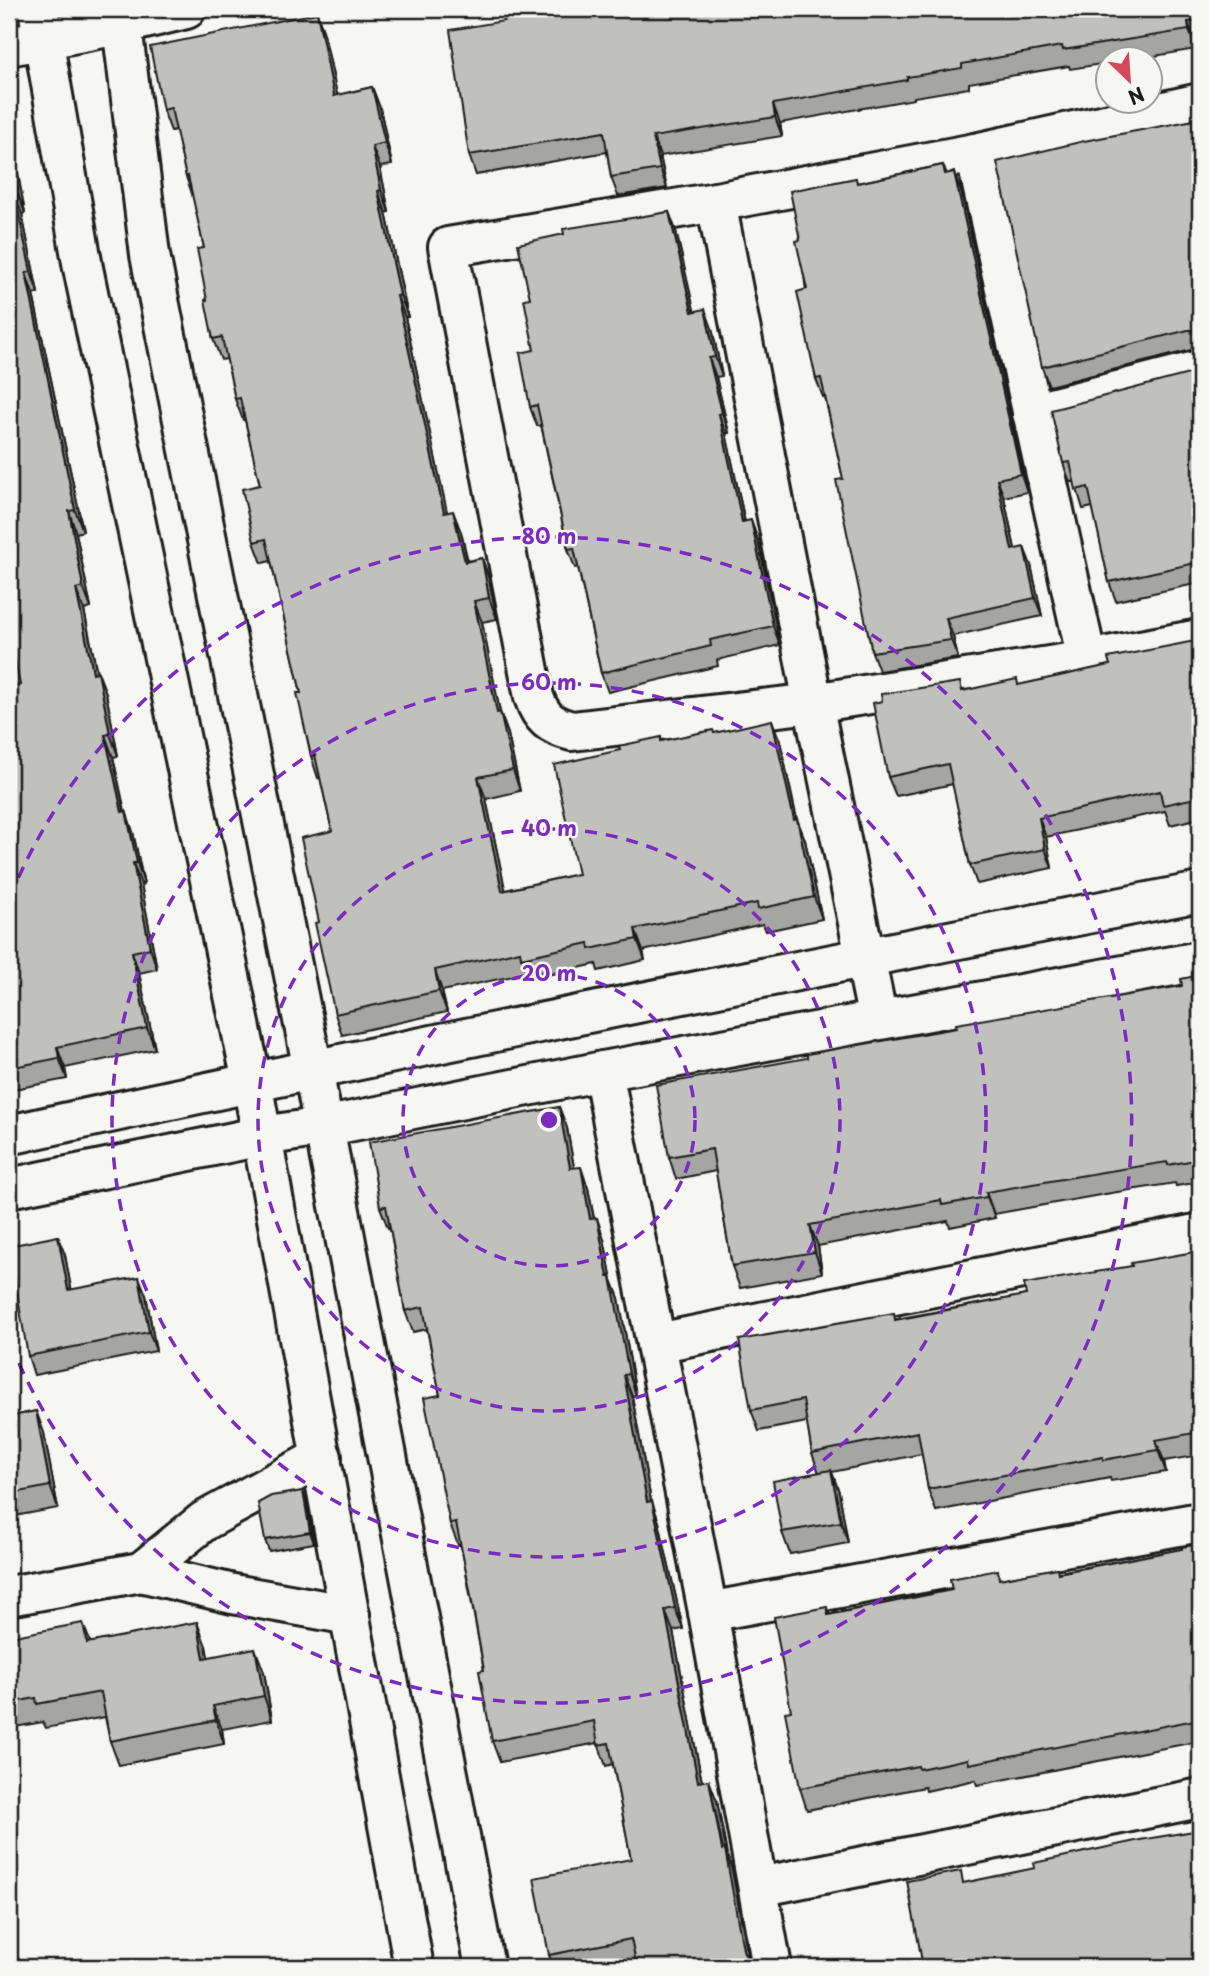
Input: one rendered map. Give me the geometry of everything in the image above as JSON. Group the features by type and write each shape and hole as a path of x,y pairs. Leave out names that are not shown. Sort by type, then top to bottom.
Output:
{"street":[{"path":"186,9 32,27 252,1082 414,1967"},
{"path":"122,16 150,255 313,1070 485,1967"},
{"path":"1200,103 975,153 716,202 448,247 534,697 545,719 557,727 572,731 813,703 1087,660 1200,639"},
{"path":"975,153 1087,660"},
{"path":"716,202 813,703 878,1020"},
{"path":"1032,413 1200,370"},
{"path":"9,1135 252,1082 1200,892"},
{"path":"9,1188 262,1136 323,1127 603,1071 1200,961"},
{"path":"603,1071 708,1612 772,1967"},
{"path":"657,1343 1200,1233"},
{"path":"141,1572 204,1521 322,1457"},
{"path":"708,1612 1200,1522"},
{"path":"9,1596 141,1572 233,1594 350,1615"},
{"path":"759,1887 1200,1798"}],"building":[{"path":"502,9 1200,9 1200,21 1188,22 1189,30 1063,50 1062,46 962,64 962,68 907,77 907,80 773,104 775,117 653,137 660,169 611,177 604,132 469,155 450,30 504,21"},
{"path":"317,13 334,96 372,87 385,143 372,146 381,190 378,191 400,295 397,296 444,513 453,511 465,562 482,558 489,598 474,601 497,713 500,712 513,770 478,777 502,891 578,874 554,765 620,750 619,746 661,737 661,741 713,730 714,733 772,720 814,897 758,909 757,903 635,929 637,939 590,949 589,943 521,958 520,951 435,970 439,991 335,1014 315,923 319,922 301,838 332,831 315,755 311,756 297,693 301,693 266,539 254,542 242,489 260,485 240,398 235,399 222,337 213,339 197,249 204,248 171,108 163,110 150,47"},
{"path":"1194,120 1195,126 1200,125 1200,331 1188,330 1042,367 997,162 1084,141"},
{"path":"9,146 17,192 14,193 31,272 26,273 75,510 69,511 83,587 76,589 93,673 98,672 110,734 105,735 122,812 126,811 137,863 133,863 150,948 132,952 147,1028 57,1047 59,1058 9,1068 9,687 20,685 9,630"},
{"path":"943,165 945,174 954,172 1021,474 997,479 1012,550 1024,547 1035,598 946,618 951,640 872,652 836,480 843,479 821,378 816,379 797,292 807,289 796,241 800,240 790,191 856,178 857,183"},
{"path":"669,212 692,312 705,309 715,357 709,358 742,522 751,520 773,626 710,640 711,646 601,673 574,548 568,549 537,405 530,407 520,353 534,350 524,299 530,298 518,244 564,234 563,229"},
{"path":"1200,371 1200,562 1109,582 1088,487 1076,490 1070,462 1063,463 1051,410"},
{"path":"1200,640 1200,797 1163,805 1160,791 1039,818 1045,849 970,865 948,764 888,777 873,703 882,701 881,694 960,682 962,691 1017,679 1018,685 1110,665 1108,658"},
{"path":"1200,975 1200,1159 1103,1172 986,1192 987,1197 942,1205 941,1200 810,1225 815,1252 732,1266 712,1149 669,1157 656,1085 807,1058 807,1054 957,1028 956,1024 1182,986 1181,979"},
{"path":"559,1107 570,1168 581,1167 590,1219 597,1218 608,1277 611,1277 629,1374 624,1375 647,1502 652,1501 675,1608 665,1610 698,1782 709,1780 722,1850 725,1849 743,1950 748,1961 758,1967 637,1967 631,1939 549,1955 534,1878 631,1859 609,1743 598,1745 594,1721 492,1741 479,1671 484,1670 469,1585 456,1523 450,1524 424,1398 440,1395 423,1307 405,1311 386,1206 380,1207 369,1142"},
{"path":"58,1236 68,1290 139,1277 149,1332 28,1356 9,1246"},
{"path":"1200,1251 1200,1432 1156,1440 1158,1450 1103,1460 1103,1457 928,1489 918,1432 812,1453 803,1400 751,1410 739,1340 894,1313 895,1320 1026,1295 1024,1284 1132,1266 1131,1263"},
{"path":"36,1411 50,1486 9,1494 9,1417"},
{"path":"831,1470 841,1522 782,1532 773,1481"},
{"path":"303,1491 310,1532 265,1540 258,1503 271,1496"},
{"path":"1200,1544 1200,1719 969,1764 968,1759 919,1769 918,1766 800,1788 785,1712 791,1711 774,1617 827,1607 828,1615 952,1590 950,1579 998,1570 999,1579 1057,1568 1058,1573"},
{"path":"197,1622 204,1658 255,1648 264,1696 213,1706 216,1720 110,1741 101,1692 37,1704 36,1698 9,1703 9,1637 83,1623 87,1643"},
{"path":"1200,1830 1200,1967 923,1967 907,1881 961,1871 963,1883 1035,1868 1034,1863"}],"waterway":[{"path":"9,1967 20,1967"}]}
